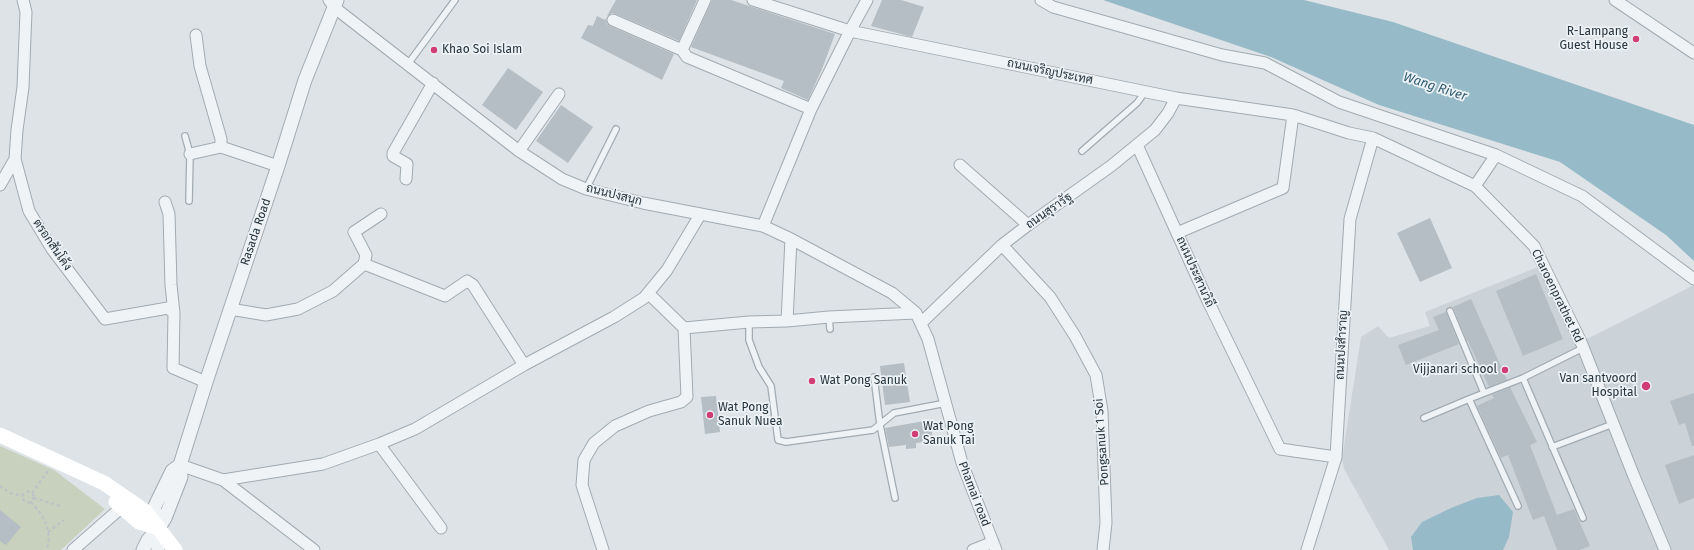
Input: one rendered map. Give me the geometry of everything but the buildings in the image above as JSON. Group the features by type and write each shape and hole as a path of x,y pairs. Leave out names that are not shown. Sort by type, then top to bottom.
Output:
{"main road":[{"path":"0,435 104,483 146,512 175,550"},
{"path":"85,473 98,488 139,522 159,528"}],"street":[{"name":"ตรอกสันโค้ง","path":"23,0 26,12 23,87 17,130 15,159 29,211 52,249 105,319 168,308 174,313"},
{"path":"682,50 705,0"},
{"name":"ถนนเจริญประเทศ","path":"753,0 850,30 1145,92 1292,116 1349,133 1373,138"},
{"path":"764,226 811,109 850,30 867,0"},
{"path":"1041,0 1061,10 1222,55 1265,63 1339,102 1496,155 1582,196 1694,279"},
{"path":"1615,0 1694,53"},
{"name":"ถนนปงสนุก","path":"334,3 408,64 519,151 562,178 586,189 700,214 764,226 892,294 916,313 921,323"},
{"name":"Rasada Road","path":"159,528 165,518 181,477 180,465 206,382 305,80 334,3"},
{"path":"613,20 682,50 687,57 811,109"},
{"path":"196,35 200,66 221,139 221,147"},
{"path":"406,179 407,164 393,156 393,153 433,83"},
{"path":"519,151 559,94"},
{"name":"ถนนสุรารัฐ","path":"921,323 1002,245 1111,166 1155,130 1168,113 1176,98"},
{"path":"1177,233 1283,188 1292,116"},
{"name":"Charoenprathet Rd","path":"1373,138 1475,186 1534,246 1583,348 1665,550"},
{"name":"ถนนปงสำราญ","path":"1307,550 1336,457 1350,219 1373,138"},
{"name":"ถนนประสานวิถี","path":"1137,145 1207,299 1280,448 1336,457"},
{"path":"190,154 221,147 278,166"},
{"path":"1475,186 1496,155"},
{"path":"0,185 15,159"},
{"path":"960,165 1028,225"},
{"path":"164,202 169,214 171,284 174,313 173,368 206,382"},
{"path":"230,308 266,315 298,309 333,291 364,264 366,255 354,232 381,214"},
{"path":"223,480 323,464 380,444 416,429 524,365 614,317 644,298 667,270 700,214"},
{"path":"788,321 791,239"},
{"name":"Pongsanuk 1 Soi","path":"1002,245 1050,297 1075,336 1096,376 1102,411 1106,523 1103,550"},
{"path":"364,264 445,296 467,281 473,285 524,365"},
{"path":"603,550 582,485 584,460 594,444 615,426 649,411 681,402 688,398 684,328 648,293"},
{"path":"684,328 748,322 916,313"},
{"name":"Phamai road","path":"921,323 928,339 962,463 994,546"},
{"path":"380,444 441,528"},
{"path":"180,465 223,480 314,550"},
{"path":"73,550 122,507"},
{"path":"143,550 148,540 159,528"},
{"path":"158,550 159,528"},
{"path":"973,550 994,546"}],"lane":[{"path":"408,64 455,0"},
{"path":"1082,152 1137,103 1145,92"},
{"path":"586,189 616,129"},
{"path":"185,136 190,154 189,201"},
{"path":"1450,311 1484,393"},
{"path":"829,317 830,329"},
{"path":"748,322 749,340 760,367 771,386 778,440 786,442 873,430 894,414 946,403"},
{"path":"1424,418 1522,378 1583,348"},
{"path":"874,377 880,425 895,498"},
{"path":"1522,378 1583,518"},
{"path":"1469,399 1518,506"},
{"path":"1552,447 1613,424"}],"path":[{"path":"32,493 56,460"},
{"path":"0,486 10,492 23,496 26,502 31,502 41,514 47,525 47,550"},
{"path":"23,496 26,492 32,493"},
{"path":"32,493 34,498"},
{"path":"31,502 34,498"},
{"path":"34,498 60,506"},
{"path":"48,532 64,520"}],"shaded area":[{"path":"1543,265 1581,342 1694,285 1694,550 1389,550 1344,469 1342,459 1361,337 1378,326 1389,338 1430,326 1425,312"}],"green space":[{"path":"0,446 54,470 105,509 61,550 0,550"}],"water":[{"name":"Wang River","path":"1103,0 1304,0 1393,22 1694,125 1694,261 1666,235 1560,162 1379,105 1271,57"},
{"path":"1499,495 1513,512 1509,537 1503,550 1413,550 1411,537 1422,522 1451,508 1477,498"}],"place":[{"name":"R-Lampang Guest House","path":"1636,39"},
{"name":"Khao Soi Islam","path":"434,50"},
{"name":"Vijjanari school","path":"1505,370"},
{"name":"Wat Pong Sanuk","path":"812,381"},
{"name":"Van santvoord Hospital","path":"1646,386"},
{"name":"Wat Pong Sanuk Nuea","path":"710,415"},
{"name":"Wat Pong Sanuk Tai","path":"915,434"}]}
